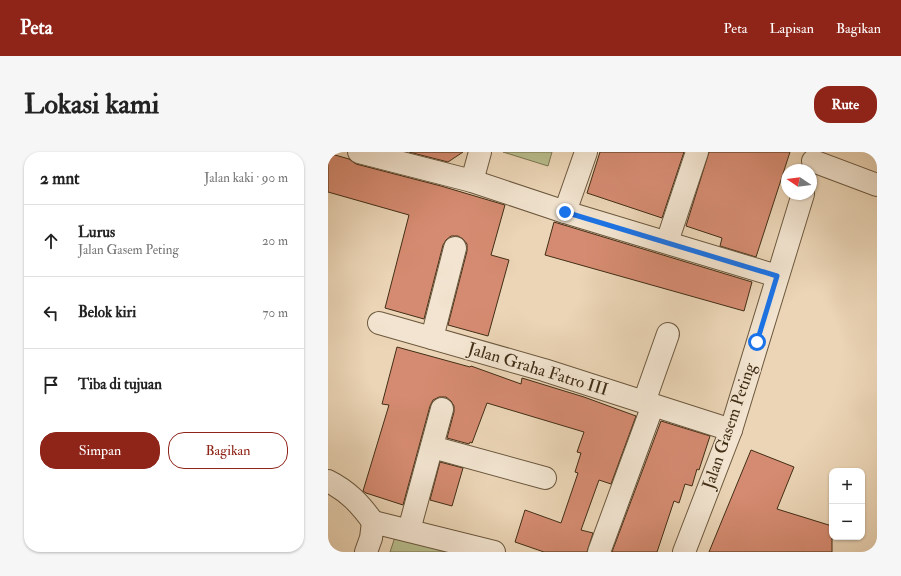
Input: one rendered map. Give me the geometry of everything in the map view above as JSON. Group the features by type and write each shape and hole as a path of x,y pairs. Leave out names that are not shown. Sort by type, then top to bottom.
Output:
{"street":[{"path":"359,152 472,181 565,212 777,276"},
{"path":"472,181 480,152"},
{"path":"565,212 586,152"},
{"path":"667,242 697,152"},
{"path":"813,161 877,185"},
{"name":"Jalan Gasem Peting","path":"684,552 731,430 801,200"},
{"path":"432,338 455,248"},
{"name":"Jalan Graha Fatro III","path":"379,322 544,370 731,430"},
{"path":"599,552 649,403 668,334"},
{"path":"409,530 442,409"},
{"path":"432,447 545,478"},
{"path":"328,481 341,488 360,504 373,522 494,552"},
{"path":"366,552 373,522"}],"green space":[{"path":"503,152 552,152 548,166"},
{"path":"396,534 444,552 390,552"}],"building":[{"path":"409,152 463,152 448,162"},
{"path":"600,152 684,152 662,218 587,193"},
{"path":"709,152 790,152 786,164 781,164 781,180 756,257 720,246 722,238 686,226"},
{"path":"328,153 349,159 356,164 441,186 505,205 491,255 509,260 488,336 448,325 467,251 467,244 458,236 451,236 443,245 424,319 385,308 409,215 328,192"},
{"path":"554,222 752,282 744,311 545,255"},
{"path":"397,347 470,367 471,366 521,384 522,378 584,397 636,416 611,484 599,480 581,530 593,533 587,552 544,552 515,542 525,510 561,523 578,473 575,472 581,453 577,452 584,432 487,403 472,443 470,442 469,444 447,438 454,412 454,406 451,401 446,397 439,397 433,400 430,406 403,505 363,491 389,405 382,404"},
{"path":"661,421 710,436 699,470 697,469 692,486 685,484 679,503 674,501 657,552 612,552"},
{"path":"751,450 794,467 777,509 829,525 829,540 832,540 832,552 709,552"},
{"path":"440,462 463,468 452,506 430,500"}],"route":[{"path":"565,212 777,276 757,342"}]}
